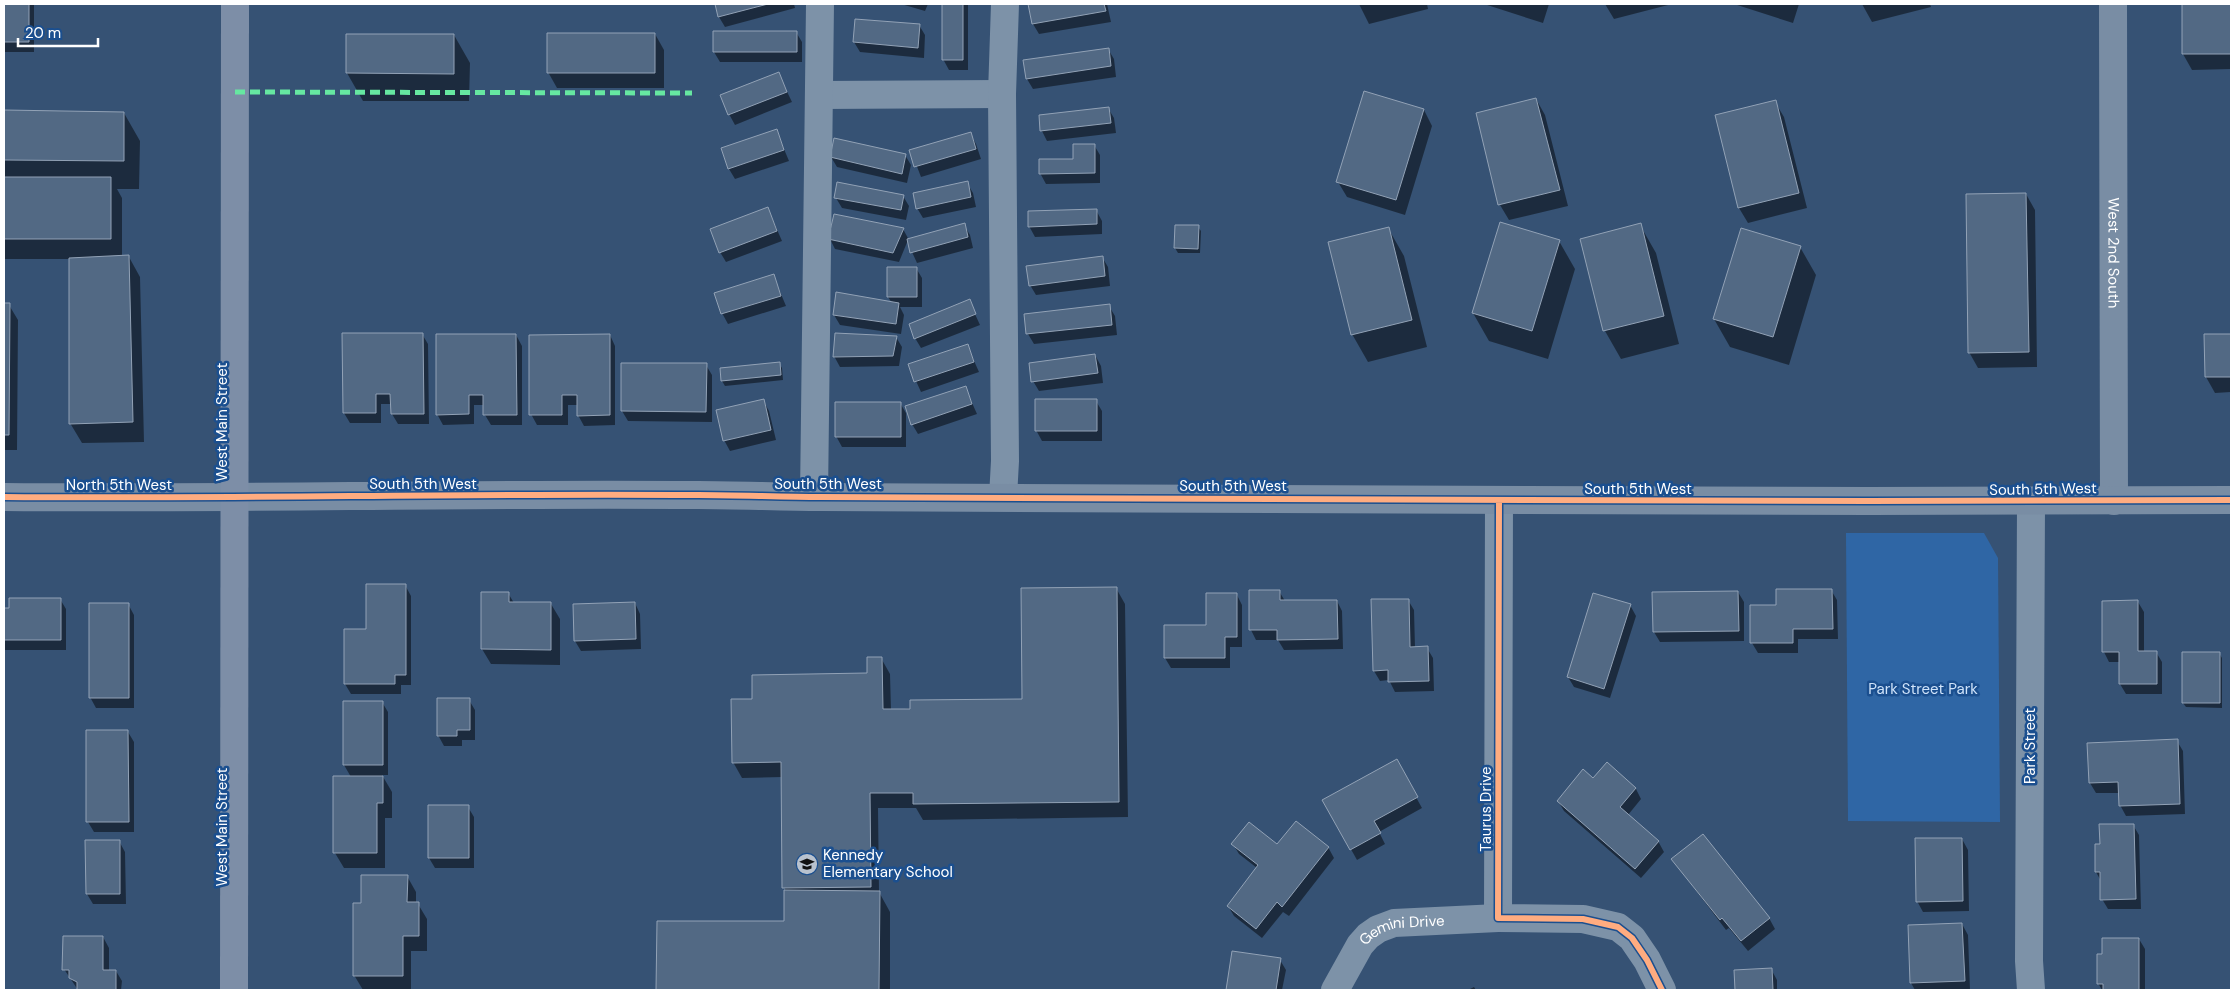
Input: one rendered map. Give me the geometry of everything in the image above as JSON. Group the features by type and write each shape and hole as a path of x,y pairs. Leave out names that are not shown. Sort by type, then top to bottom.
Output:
{"main road":[{"name":"West Main Street","path":"234,990 235,4"}],"street":[{"path":"814,497 820,4"},
{"path":"1003,497 1005,452 1002,94 1004,4"},
{"name":"West 2nd South","path":"2113,4 2114,501"},
{"path":"819,96 1002,94"},
{"name":"South 5th West","path":"235,498 689,495 1499,501 2031,502 2231,500"},
{"name":"North 5th West","path":"4,497 235,498"},
{"name":"Taurus Drive","path":"1498,918 1499,501"},
{"name":"Park Street","path":"2031,502 2031,990"},
{"path":"1498,918 1583,919 1618,927 1632,938 1647,960 1662,990"},
{"name":"Gemini Drive","path":"1335,990 1360,945 1378,929 1394,923 1498,918"}],"green space":[{"name":"Park Street Park","path":"1846,533 1984,533 1998,558 2000,822 1848,821"}],"building":[{"path":"4,4 29,4 29,42 4,42"},
{"path":"715,4 768,4 718,17"},
{"path":"942,4 963,4 963,60 942,60"},
{"path":"1028,4 1104,4 1106,11 1032,24"},
{"path":"2182,4 2231,4 2231,54 2182,54"},
{"path":"855,19 920,24 918,48 853,42"},
{"path":"713,31 797,31 797,52 713,52"},
{"path":"547,33 655,33 655,73 547,73"},
{"path":"346,34 454,34 454,74 346,73"},
{"path":"1109,48 1111,66 1026,79 1023,60"},
{"path":"779,72 787,92 728,115 720,95"},
{"path":"1364,91 1424,109 1396,200 1336,182"},
{"path":"1536,98 1560,190 1498,205 1476,113"},
{"path":"1776,100 1799,193 1738,208 1715,115"},
{"path":"1109,107 1111,123 1040,131 1039,115"},
{"path":"4,110 124,112 124,161 4,160"},
{"path":"777,129 784,150 728,169 721,148"},
{"path":"971,132 976,149 914,167 909,150"},
{"path":"834,138 906,154 902,174 830,157"},
{"path":"1073,144 1095,144 1095,173 1039,174 1039,159 1073,159"},
{"path":"4,177 111,177 111,239 4,239"},
{"path":"968,181 971,197 916,209 913,193"},
{"path":"837,182 904,195 901,210 834,198"},
{"path":"2026,193 2029,352 1968,353 1966,194"},
{"path":"768,207 777,231 719,253 710,229"},
{"path":"1097,209 1097,224 1028,227 1028,211"},
{"path":"834,214 904,228 893,253 828,239"},
{"path":"1500,222 1560,240 1532,331 1472,313"},
{"path":"965,223 968,237 910,253 907,239"},
{"path":"1641,223 1664,316 1603,331 1580,239"},
{"path":"1175,225 1199,225 1198,249 1174,248"},
{"path":"1389,227 1412,320 1351,335 1328,242"},
{"path":"1741,228 1801,246 1773,337 1713,319"},
{"path":"129,255 133,422 69,424 69,258"},
{"path":"1103,256 1105,276 1029,286 1026,266"},
{"path":"887,267 917,267 917,297 887,297"},
{"path":"774,274 781,296 721,314 714,293"},
{"path":"836,292 899,303 896,324 833,315"},
{"path":"970,299 976,314 914,339 909,324"},
{"path":"4,303 10,303 9,435 4,435"},
{"path":"1110,304 1112,325 1026,334 1024,314"},
{"path":"342,333 423,333 424,414 391,414 390,394 376,394 376,413 343,413"},
{"path":"835,333 897,336 893,356 833,357"},
{"path":"436,334 516,334 517,415 483,415 483,395 469,395 469,414 436,415"},
{"path":"610,334 610,415 577,416 577,395 562,395 562,415 529,415 529,335"},
{"path":"2204,334 2231,334 2231,377 2205,377"},
{"path":"968,344 974,362 914,382 908,364"},
{"path":"1095,354 1098,373 1031,382 1029,363"},
{"path":"780,362 781,375 721,381 720,368"},
{"path":"621,363 707,363 706,412 621,411"},
{"path":"966,386 972,404 911,425 905,406"},
{"path":"764,399 771,430 723,441 716,410"},
{"path":"1035,399 1097,399 1097,431 1035,431"},
{"path":"835,402 901,402 901,437 835,437"},
{"path":"366,584 406,584 406,675 395,675 395,684 344,684 344,629 366,629"},
{"name":"Kennedy Elementary School","path":"1117,587 1119,802 913,804 913,793 870,793 871,887 782,888 781,762 732,763 731,699 752,699 752,675 867,673 867,657 882,657 883,709 910,709 910,700 1022,699 1021,588"},
{"path":"1776,589 1832,589 1833,629 1793,629 1793,643 1750,643 1750,605 1776,605"},
{"path":"1249,590 1280,590 1280,600 1337,600 1338,639 1277,640 1277,630 1249,630"},
{"path":"1738,591 1739,631 1653,632 1652,592"},
{"path":"481,592 509,592 509,602 551,602 551,650 481,649"},
{"path":"1206,593 1237,593 1237,637 1225,637 1225,658 1164,658 1164,625 1206,625"},
{"path":"1593,593 1631,604 1604,689 1567,677"},
{"path":"9,598 61,598 61,640 4,640 4,608 9,608"},
{"path":"1371,599 1409,599 1410,647 1428,646 1429,681 1388,682 1388,670 1373,671"},
{"path":"2138,600 2138,651 2157,651 2157,684 2119,684 2119,652 2102,652 2102,601"},
{"path":"635,602 636,639 574,641 573,604"},
{"path":"89,603 129,603 129,698 89,698"},
{"path":"2182,652 2220,652 2220,703 2182,703"},
{"path":"437,698 470,698 470,730 457,730 457,736 437,736"},
{"path":"343,701 383,701 383,765 343,765"},
{"path":"86,730 128,730 129,822 86,822"},
{"path":"2178,739 2180,804 2119,806 2118,782 2089,783 2087,743"},
{"path":"1397,759 1418,797 1374,821 1381,833 1350,850 1322,800"},
{"path":"1607,762 1636,788 1620,807 1659,841 1635,869 1557,801 1583,769 1593,778"},
{"path":"333,776 383,776 383,803 377,803 377,853 333,853"},
{"path":"428,805 469,805 469,858 428,858"},
{"path":"1296,821 1329,847 1282,907 1277,902 1256,929 1227,906 1258,865 1231,844 1249,822 1277,844"},
{"path":"2099,824 2134,824 2136,899 2100,900 2100,872 2095,872 2095,844 2100,844"},
{"path":"1703,834 1770,918 1741,941 1722,918 1720,920 1671,859"},
{"path":"1915,838 1962,838 1963,901 1916,902"},
{"path":"85,840 120,840 120,894 86,894"},
{"path":"361,875 408,875 407,902 419,902 419,936 403,936 403,976 353,976 353,903 361,903"},
{"path":"784,890 880,891 879,990 656,990 657,921 784,921"},
{"path":"1962,923 1965,981 1910,983 1908,925"},
{"path":"63,936 103,936 103,970 116,970 116,990 77,990 77,982 69,978 69,970 62,970"},
{"path":"2102,938 2139,938 2139,990 2103,990 2103,984 2097,984 2097,954 2102,954"},
{"path":"1232,951 1281,958 1276,990 1226,990"},
{"path":"1772,968 1773,990 1735,990 1734,970"}],"marked path":[{"path":"235,92 692,93"}],"cycle path":[{"path":"4,497 713,495 1526,500 2231,500"},
{"path":"1499,501 1498,918 1583,919 1618,927 1632,938 1647,960 1662,990"}],"place":[{"name":"Kennedy Elementary School","path":"807,864"}]}
